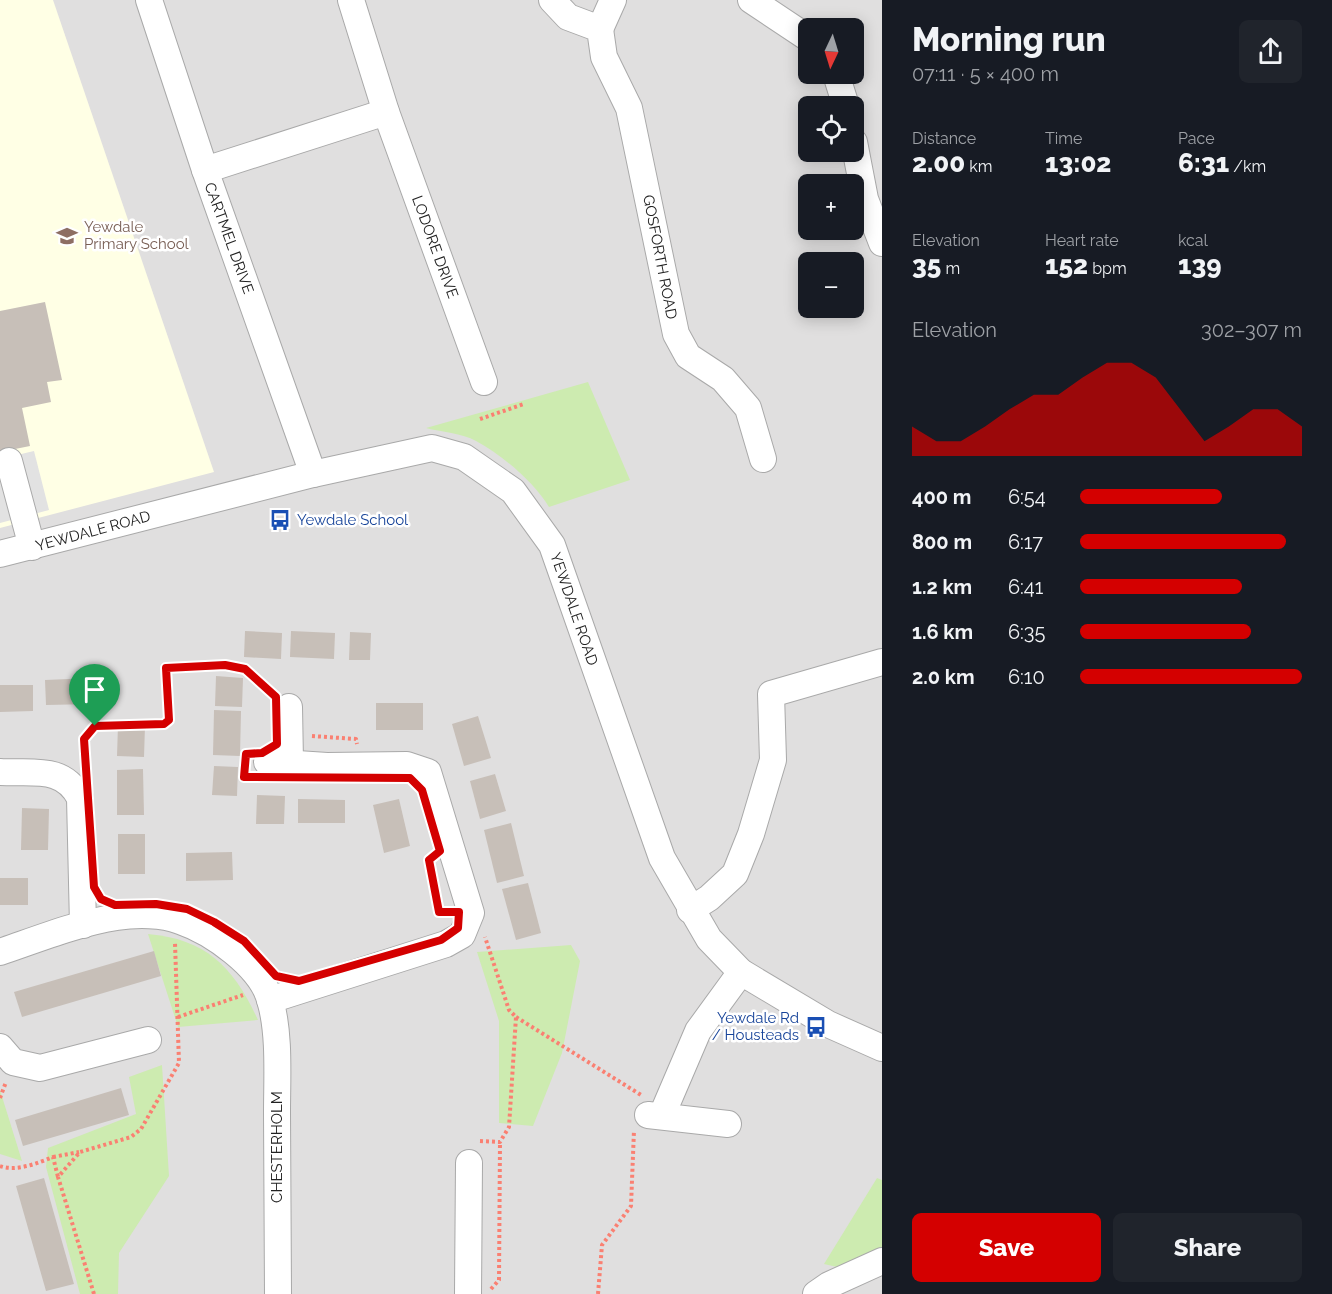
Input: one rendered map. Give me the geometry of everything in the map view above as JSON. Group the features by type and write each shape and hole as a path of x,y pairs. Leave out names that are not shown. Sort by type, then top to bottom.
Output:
{"street":[{"name":"CARTMEL DRIVE","path":"149,0 205,170 313,474"},
{"name":"LODORE DRIVE","path":"351,0 386,112 484,382"},
{"path":"552,0 568,17 600,29 613,0"},
{"path":"751,0 798,31"},
{"name":"GOSFORTH ROAD","path":"600,29 604,57 629,108 676,334 688,356 723,379 748,408 763,459"},
{"path":"205,170 386,112"},
{"path":"861,162 873,196 882,243"},
{"name":"YEWDALE ROAD","path":"0,555 313,474 432,448 464,456 513,491 552,545 662,858 690,910 709,939 741,972 828,1024 882,1048"},
{"path":"9,461 32,547"},
{"path":"690,910 709,898 735,873 751,834 773,760 771,694 882,662"},
{"path":"260,996 446,944 462,935 471,913 428,772 407,765 327,766 278,762 283,702"},
{"path":"0,772 61,775 74,785 80,798 83,925"},
{"name":"CHESTERHOLM","path":"0,952 83,925 118,917 149,916 178,920 200,930 236,953 264,986 260,996 276,1058 278,1294"},
{"path":"728,1124 645,1113 698,1031 741,972"},
{"path":"0,1047 13,1062 40,1068 148,1040"},
{"path":"468,1294 475,1152"},
{"path":"816,1294 829,1284 882,1261"}],"path":[{"path":"480,419 524,404"},
{"path":"87,779 84,739 95,726 164,724 169,720 166,668 225,665 245,669 283,702"},
{"path":"301,735 356,739 358,747"},
{"path":"434,855 429,860 439,912 449,912"},
{"path":"483,931 509,1010 516,1017 642,1094 645,1113 631,1206 602,1245 598,1294"},
{"path":"0,1166 6,1168 37,1164 53,1157 80,1152 131,1137 141,1129 179,1063 175,944"},
{"path":"178,1017 260,996"},
{"path":"486,1294 500,1280 500,1142 509,1127 516,1017"},
{"path":"0,1098 8,1075"},
{"path":"475,1152 500,1142"},
{"path":"58,1177 80,1152"},
{"path":"53,1157 93,1294"}],"shaded area":[{"path":"0,0 882,0 882,1294 0,1294"},
{"name":"Yewdale Primary School","path":"0,0 53,0 214,472 0,528"},
{"path":"34,451 49,510 0,523 0,459"}],"green space":[{"path":"588,382 630,480 549,507 526,479 507,461 486,447 464,436 426,428"},
{"path":"148,934 187,942 216,959 239,985 258,1020 178,1027"},
{"path":"571,945 580,961 562,1053 533,1126 499,1123 499,1021 477,952"},
{"path":"162,1065 169,1176 119,1253 118,1294 80,1294 46,1167 48,1148 136,1114 129,1077"},
{"path":"0,1090 22,1161 0,1154"},
{"path":"877,1178 882,1180 882,1247 837,1267 824,1264"}],"building":[{"path":"45,302 62,380 47,382 51,402 22,408 30,446 0,452 0,311"},
{"path":"245,631 282,633 281,659 244,657"},
{"path":"291,631 335,633 334,659 290,657"},
{"path":"350,632 371,633 370,660 349,660"},
{"path":"216,676 243,678 242,707 215,706"},
{"path":"92,678 93,704 46,705 45,680"},
{"path":"0,685 33,685 33,711 0,712"},
{"path":"376,703 423,703 423,730 376,730"},
{"path":"214,710 241,711 240,756 213,755"},
{"path":"478,716 491,758 464,766 452,724"},
{"path":"118,725 145,726 144,757 117,756"},
{"path":"214,766 238,767 237,796 212,795"},
{"path":"143,769 144,815 117,815 117,770"},
{"path":"495,774 506,811 480,819 470,781"},
{"path":"257,795 285,796 284,824 256,824"},
{"path":"298,799 345,800 345,823 298,823"},
{"path":"399,799 410,846 384,853 373,805"},
{"path":"22,808 49,809 48,850 21,850"},
{"path":"511,823 524,876 497,883 484,830"},
{"path":"118,834 145,834 145,874 118,874"},
{"path":"232,852 233,880 186,881 186,853"},
{"path":"0,878 28,878 28,905 0,905"},
{"path":"528,883 541,933 516,940 502,889"},
{"path":"154,951 161,976 22,1017 14,992"},
{"path":"121,1088 129,1115 23,1146 15,1120"},
{"path":"44,1178 74,1284 46,1291 16,1186"}],"place":[{"name":"Yewdale Primary School","path":"67,236"},
{"name":"Yewdale School","path":"280,520"},
{"name":"Yewdale Rd / Housteads","path":"816,1027"}],"route":[{"path":"225,665 245,669 276,697 277,744 262,753 246,754 244,777 410,778 422,790 440,851 429,860 439,912 459,912 458,928 441,940 299,981 276,976 260,962 244,941 214,922 187,909 156,904 115,905 101,899 94,887 84,739 95,726 164,724 169,720 166,668 225,665"}]}
